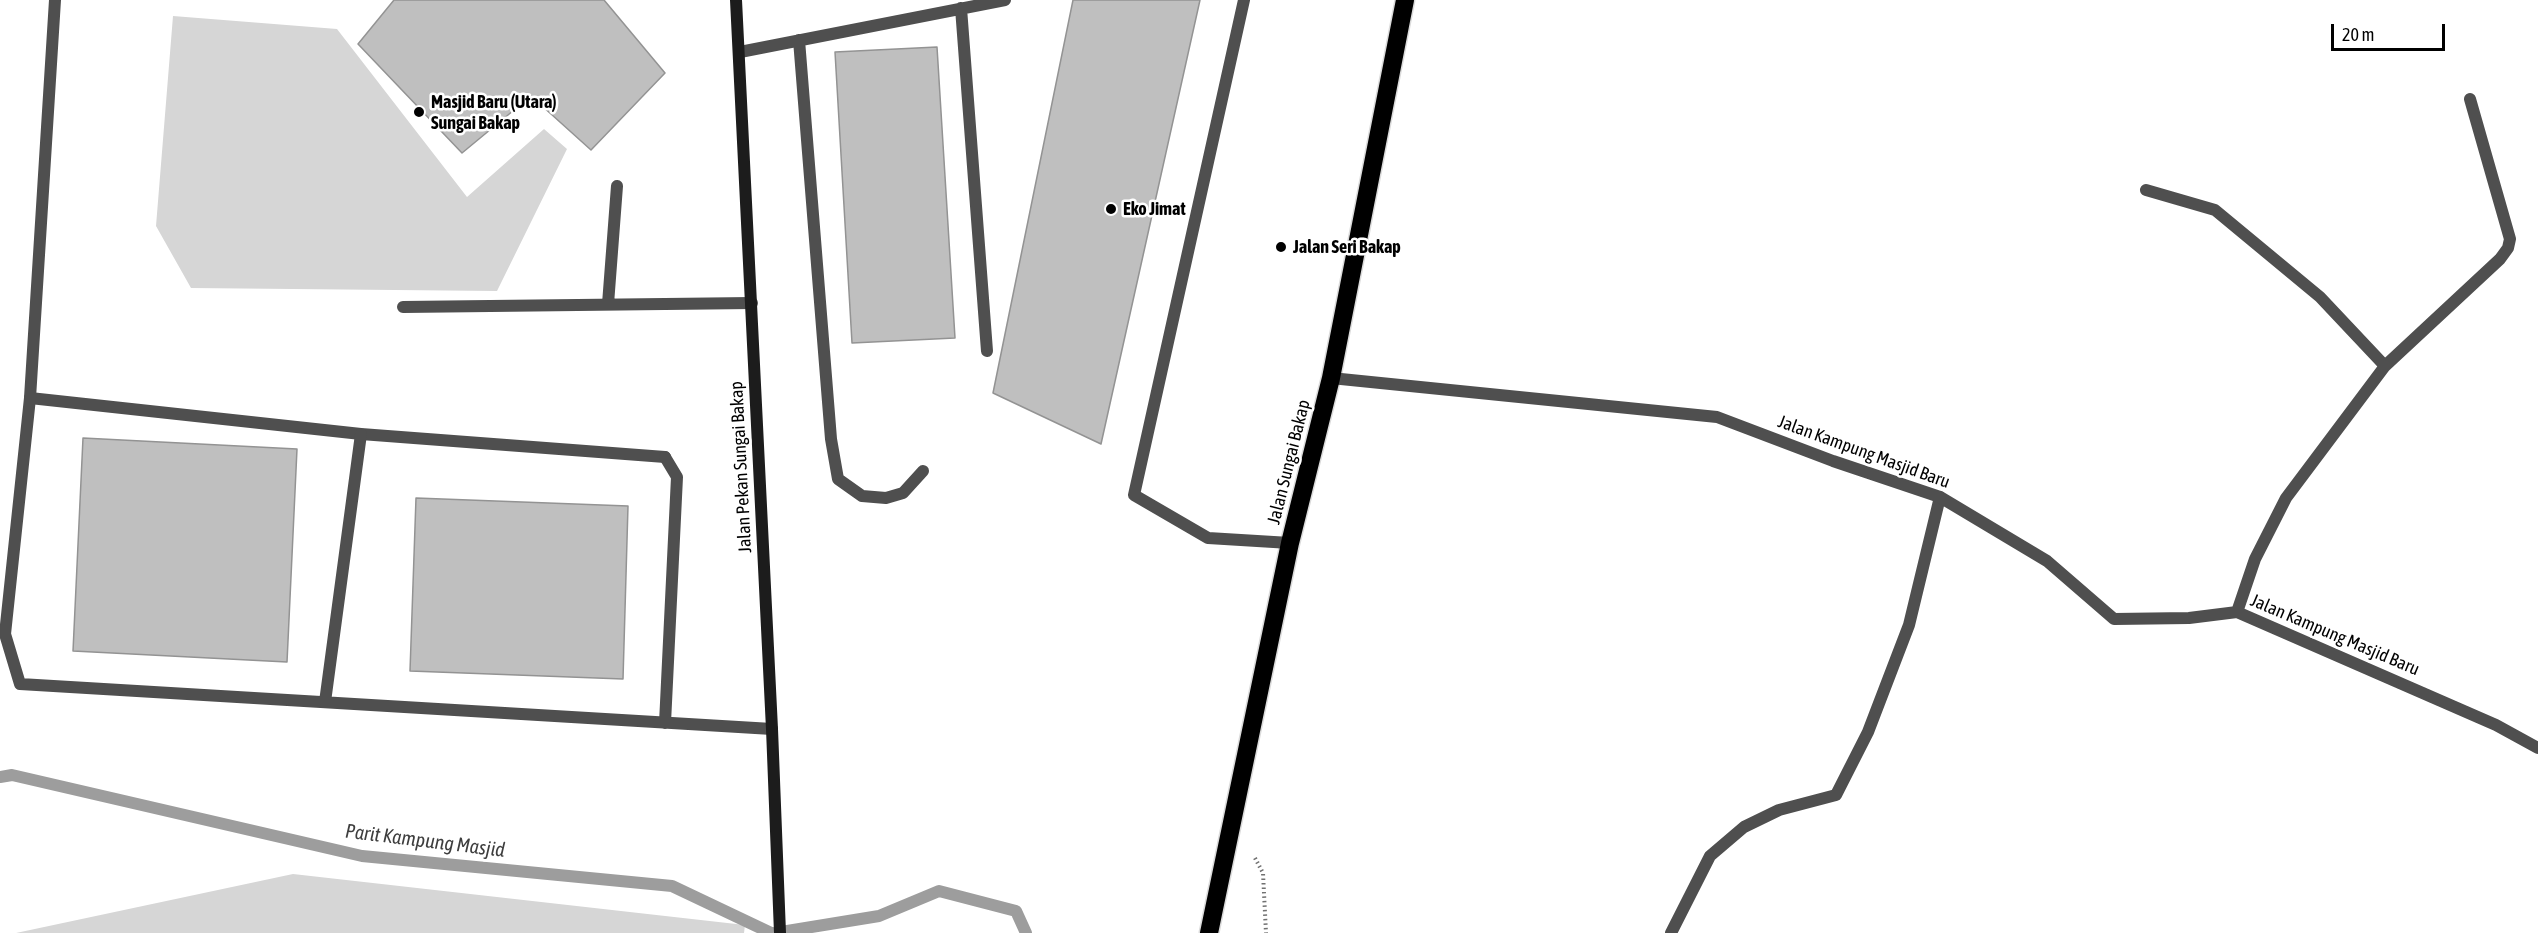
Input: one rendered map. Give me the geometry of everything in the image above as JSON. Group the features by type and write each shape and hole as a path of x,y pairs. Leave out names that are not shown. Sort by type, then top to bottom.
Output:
{"highway":[{"name":"Jalan Sungai Bakap","path":"1209,933 1290,543 1331,378 1405,0"}],"main road":[{"name":"Jalan Pekan Sungai Bakap","path":"736,0 780,933"}],"street":[{"path":"55,0 30,398 2,634 20,684 772,729"},
{"path":"740,52 1005,0"},
{"path":"1244,0 1134,495 1208,538 1290,543"},
{"path":"962,8 987,351"},
{"path":"799,40 830,428 838,479 862,496 886,498 903,493 923,471"},
{"path":"2237,612 2255,559 2286,498 2385,366 2500,259 2508,248 2511,239 2470,99"},
{"path":"608,304 617,186"},
{"path":"2146,190 2215,210 2320,297 2385,366"},
{"path":"403,307 752,303"},
{"name":"Jalan Kampung Masjid Baru","path":"1331,378 1717,417 1833,461 1940,497 2047,561 2114,619 2189,618 2237,612 2496,725 2538,748"},
{"path":"30,398 362,434 665,457 677,477 665,723"},
{"path":"325,702 362,434"},
{"path":"1671,933 1710,856 1744,826 1779,810 1836,795 1868,732 1909,625 1940,497"}],"path":[{"path":"1232,818 1263,873 1266,933"}],"shaded area":[{"path":"173,16 337,29 467,197 544,129 567,149 497,291 191,288 156,226"},
{"path":"293,874 745,925 744,933 16,933"}],"building":[{"path":"394,0 604,0 665,73 591,150 531,96 462,153 358,44"},
{"path":"1073,0 1200,0 1101,444 993,393"},
{"path":"937,47 955,338 852,343 835,52"},
{"path":"83,438 297,449 287,662 73,651"},
{"path":"416,498 628,506 623,679 410,671"}],"waterway":[{"name":"Parit Kampung Masjid","path":"0,777 12,775 362,856 672,886 771,933"},
{"name":"Parit Kampung Masjid","path":"775,933 879,916 939,891 1016,911 1026,933"}],"place":[{"name":"Masjid Baru (Utara) Sungai Bakap","path":"419,112"},
{"name":"Eko Jimat","path":"1111,209"},
{"name":"Jalan Seri Bakap","path":"1281,247"}]}
